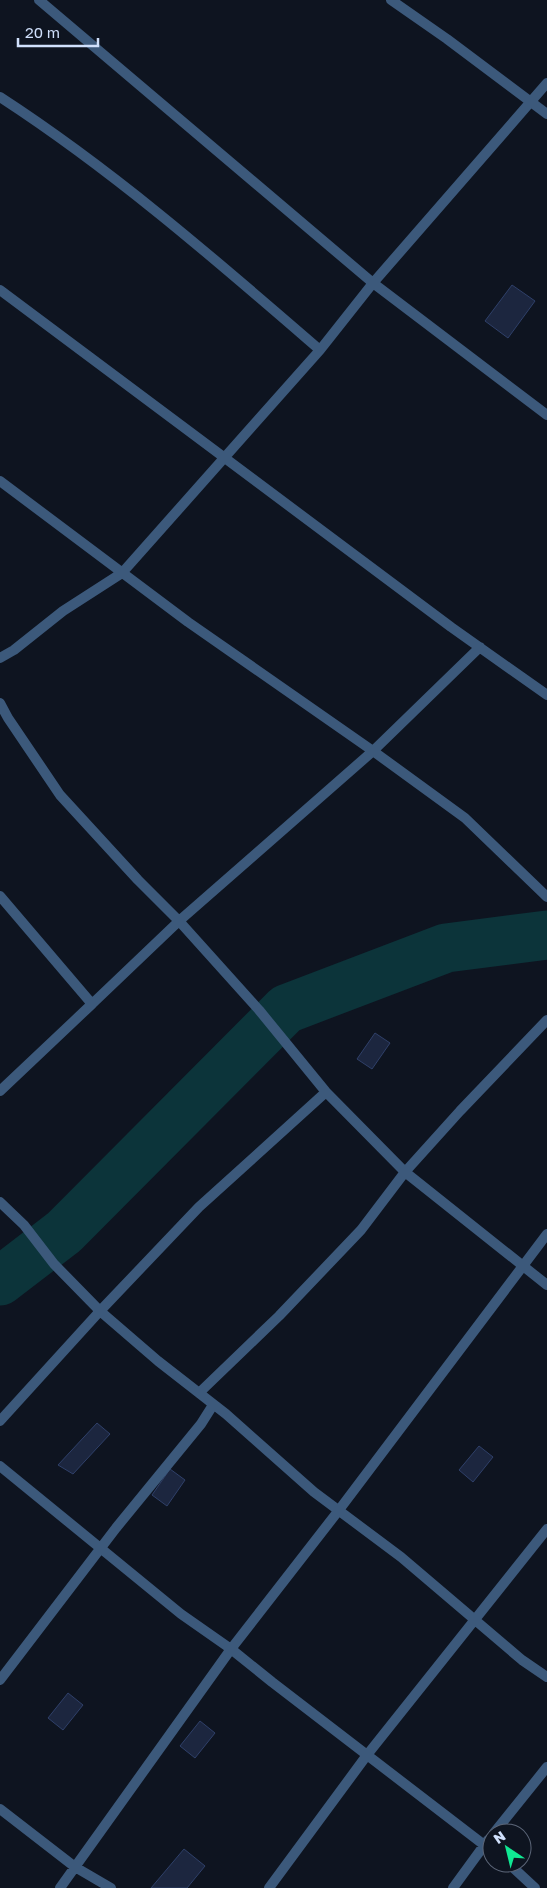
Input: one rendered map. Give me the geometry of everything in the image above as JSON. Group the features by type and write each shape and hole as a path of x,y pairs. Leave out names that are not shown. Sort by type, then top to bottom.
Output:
{"street":[{"path":"39,0 373,283 547,415"},
{"path":"391,0 547,114"},
{"path":"0,658 14,650 63,611 122,573 320,350 373,283 547,83"},
{"path":"0,97 56,133 207,253 320,350"},
{"path":"0,290 480,648 547,695"},
{"path":"0,481 122,573 464,818 547,897"},
{"path":"0,1091 179,921 373,751 480,648"},
{"path":"0,703 60,795 138,880 179,921 259,1010 326,1092 405,1172 547,1285"},
{"path":"0,896 92,1004"},
{"path":"199,1393 279,1316 361,1230 405,1172 547,1020"},
{"path":"0,1421 100,1311 199,1207 326,1092"},
{"path":"0,1202 24,1224 54,1264 100,1311 314,1492 401,1557 522,1660 547,1678"},
{"path":"60,1888 231,1649 339,1510 547,1234"},
{"path":"0,1680 101,1548 201,1424 213,1405"},
{"path":"0,1466 181,1614 231,1649 482,1843"},
{"path":"269,1888 367,1755 547,1529"},
{"path":"502,1823 547,1767"},
{"path":"0,1810 76,1866 110,1888"},
{"path":"453,1888 482,1855"},
{"path":"519,1873 535,1888"}],"building":[{"path":"512,285 535,301 508,338 485,321"},
{"path":"375,1033 390,1043 372,1069 357,1059"},
{"path":"97,1423 110,1434 73,1474 58,1465"},
{"path":"479,1446 493,1457 473,1482 459,1470"},
{"path":"170,1469 185,1480 167,1506 152,1495"},
{"path":"68,1693 83,1705 63,1730 48,1718"},
{"path":"200,1721 215,1733 195,1758 180,1746"},
{"path":"184,1849 205,1866 187,1888 151,1888"}],"waterway":[{"path":"0,1281 64,1232 286,1009 446,948 547,935"}]}
